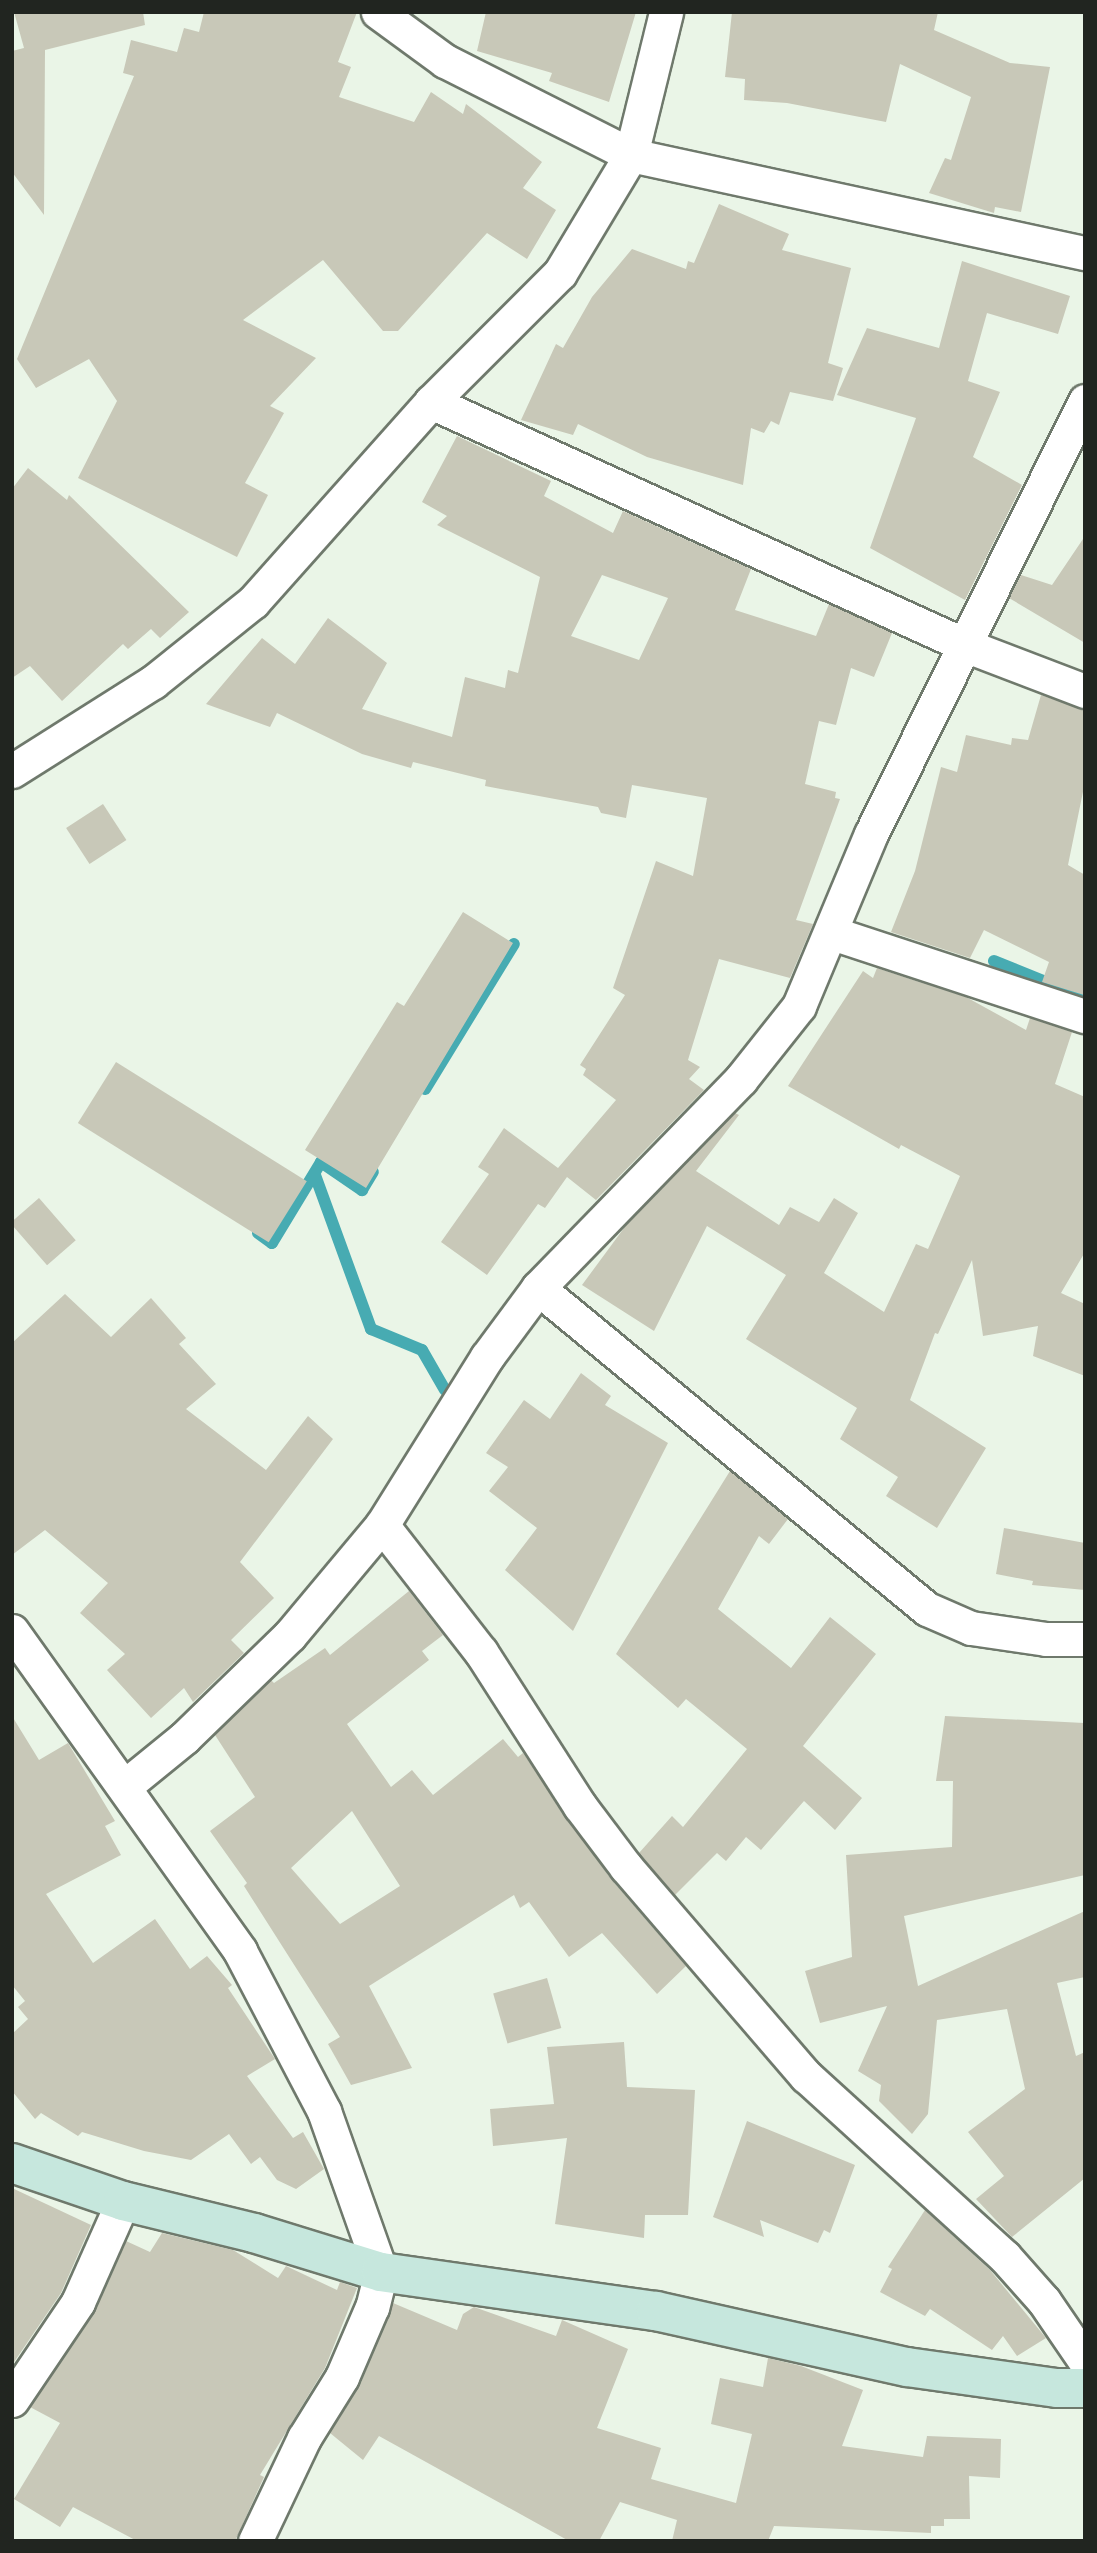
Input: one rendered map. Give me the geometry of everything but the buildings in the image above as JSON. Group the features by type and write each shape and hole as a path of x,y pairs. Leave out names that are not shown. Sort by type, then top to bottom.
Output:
{"main road":[{"path":"12,2163 123,2201 254,2233 381,2272 656,2311 907,2367 1057,2388 1085,2388"}],"street":[{"path":"378,12 445,61 631,155 1085,253"},
{"path":"12,771 153,682 253,602 431,402 560,273 631,155 666,12"},
{"path":"125,1786 184,1738 290,1635 383,1525 487,1357 538,1289 741,1079 799,1006 832,933 871,834 967,646 1085,401"},
{"path":"431,402 967,646 1085,691"},
{"path":"832,933 1085,1016"},
{"path":"538,1289 927,1609 971,1628 1046,1639 1085,1639"},
{"path":"383,1525 481,1652 580,1806 626,1867 806,2076 1004,2256 1044,2301 1085,2361"},
{"path":"12,1631 240,1951 324,2111 381,2272 372,2307 342,2377 304,2438 255,2541"},
{"path":"12,2400 78,2302 123,2201"}],"waterway":[{"path":"425,1089 514,944"},
{"path":"994,961 1085,998"},
{"path":"258,1233 272,1243 321,1162 362,1190 373,1172"},
{"path":"315,1175 371,1329 422,1350 445,1390"}]}
